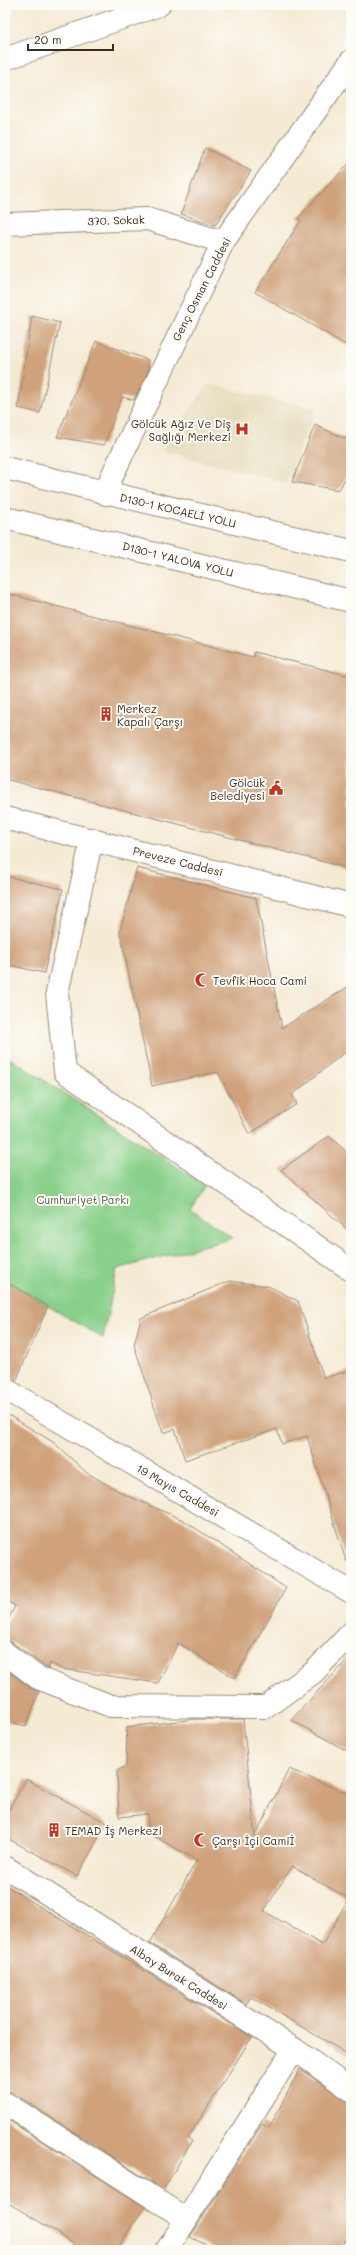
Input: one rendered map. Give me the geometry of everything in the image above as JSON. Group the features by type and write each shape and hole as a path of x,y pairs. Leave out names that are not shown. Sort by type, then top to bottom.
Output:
{"main road":[{"path":"5,59 159,5"},
{"name":"Genç Osman Caddesi","path":"106,494 111,478 223,242 351,61"},
{"name":"370. Sokak","path":"5,224 147,218 223,242"},
{"name":"D130-1 KOCAELİ YOLU","path":"5,468 106,494 351,551"},
{"name":"D130-1 YALOVA YOLU","path":"5,518 351,601"},
{"name":"Preveze Caddesi","path":"5,818 351,906"},
{"path":"92,840 57,993 65,1072 351,1270"},
{"name":"19 Mayıs Caddesi","path":"5,1389 351,1592"},
{"path":"5,1653 38,1678 111,1706 266,1707 314,1672 351,1633"},
{"name":"Albay Burak Caddesi","path":"5,1867 294,2049 351,2090"},
{"path":"167,2250 294,2049"},
{"path":"5,2103 186,2219"}],"shaded area":[{"name":"Gölcük Ağız Ve Diş Sağlığı Merkezi","path":"208,384 316,408 286,483 162,451"}],"green space":[{"name":"Cumhuriyet Parkı","path":"5,1055 205,1185 190,1209 233,1238 117,1269 103,1338 5,1281"}],"building":[{"path":"205,148 251,171 215,225 181,214"},
{"path":"351,161 351,348 255,292 301,220 298,218"},
{"path":"32,316 60,323 40,413 18,408"},
{"path":"96,341 148,360 148,372 134,400 122,397 104,445 57,437"},
{"path":"315,425 351,441 351,467 339,490 292,482"},
{"path":"5,593 253,657 254,652 351,676 351,869 5,779"},
{"name":"Tevfik Hoca Cami","path":"137,868 256,898 282,1028 351,985 351,1047 292,1095 297,1104 249,1134 218,1072 152,1086 120,932"},
{"path":"5,876 63,889 44,973 5,964"},
{"path":"329,1136 351,1156 351,1233 281,1170"},
{"path":"5,1281 48,1306 16,1381 5,1377"},
{"path":"229,1281 268,1286 298,1301 324,1378 351,1370 351,1560 346,1561 307,1436 282,1444 277,1429 185,1460 175,1429 163,1433 134,1345 141,1318"},
{"path":"5,1413 53,1442 87,1473 128,1496 183,1520 286,1588 235,1678 178,1643 158,1683 62,1669 50,1663 48,1669 13,1643 5,1641 5,1626 15,1606 5,1600"},
{"path":"351,1656 351,1753 291,1720"},
{"path":"5,1669 30,1688 39,1692 26,1726 5,1721"},
{"path":"196,1719 243,1719 255,1836 289,1769 351,1795 351,2056 251,1997 246,2004 150,1943 197,1860 148,1833 148,1814 119,1817 117,1771 126,1766 127,1727","holes":["292,1866 349,1899 322,1945 264,1911"]},
{"name":"TEMAD İş Merkezi","path":"26,1779 107,1823 77,1876 5,1837 5,1817"},
{"path":"5,1885 252,2037 188,2138 192,2141 163,2190 12,2092 5,2091"},
{"path":"300,2069 351,2104 351,2231 339,2250 217,2250 190,2237 262,2124 269,2128"},
{"path":"5,2118 145,2207 116,2250 81,2250 58,2233 5,2201"}],"place":[{"name":"Gölcük Ağız Ve Diş Sağlığı Merkezi","path":"242,429"},
{"name":"Merkez Kapalı Çarşı","path":"106,714"},
{"name":"Gölcük Belediyesi","path":"276,788"},
{"name":"Tevfik Hoca Cami","path":"202,980"},
{"name":"TEMAD İş Merkezi","path":"54,1830"},
{"name":"Çarşı İçi Camiİ","path":"201,1840"}]}
